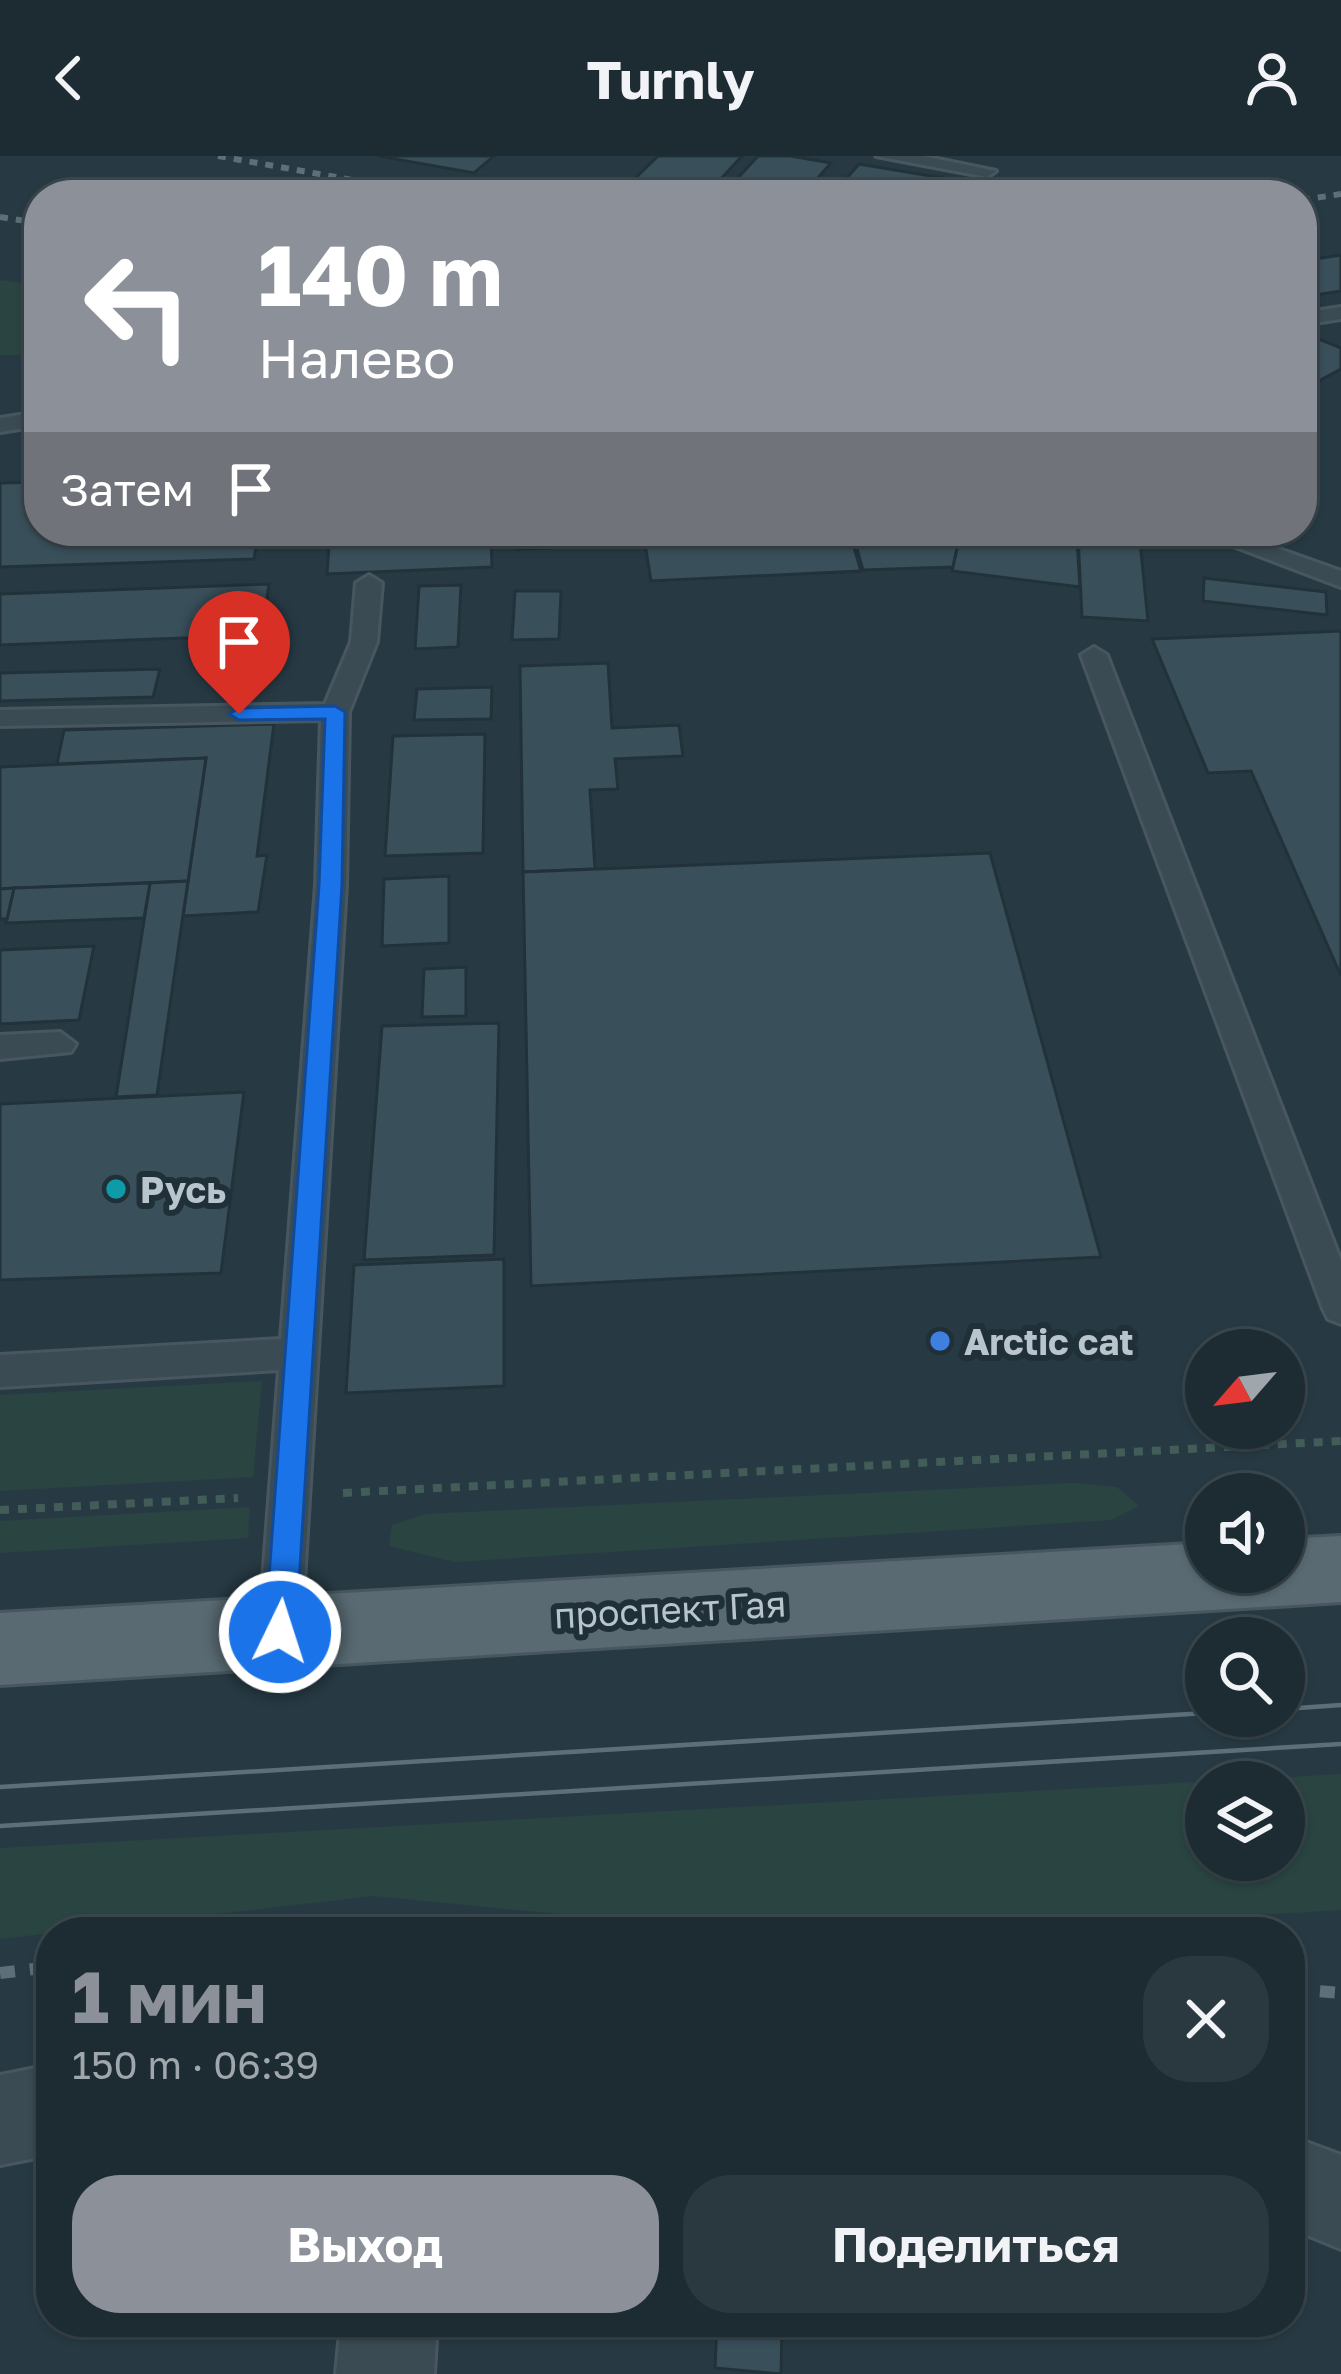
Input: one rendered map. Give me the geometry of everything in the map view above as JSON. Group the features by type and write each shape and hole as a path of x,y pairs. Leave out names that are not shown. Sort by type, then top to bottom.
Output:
{"main road":[{"name":"проспект Гая","path":"0,1649 1341,1569"}],"street":[{"path":"0,2120 36,2113"},
{"path":"1305,2188 1341,2202"},
{"path":"385,2374 388,2337"}],"lane":[{"path":"885,156 987,171"},
{"path":"1248,546 1341,579"},
{"path":"280,1632 331,885 335,712 364,642 369,583"},
{"path":"1094,656 1341,1309"},
{"path":"0,718 335,712"},
{"path":"0,1047 60,1044"},
{"path":"0,1371 299,1353"}],"path":[{"path":"0,1510 1341,1441"}],"green space":[{"path":"0,280 24,283 24,355 0,355"},
{"path":"262,1381 253,1477 0,1491 0,1395"},
{"path":"1074,1483 1117,1487 1139,1506 1111,1520 455,1562 389,1546 392,1525 425,1514"},
{"path":"250,1507 248,1538 0,1553 0,1521"},
{"path":"1341,1774 1341,1910 1223,1917 589,1917 373,1896 191,1917 36,1917 36,1935 0,1939 0,1848 1185,1783 1185,1881 1305,1881 1305,1776"}],"building":[{"path":"378,156 494,156 474,173"},
{"path":"658,156 742,156 720,180 633,180"},
{"path":"758,156 831,163 816,180 736,180"},
{"path":"859,164 955,180 845,180"},
{"path":"1341,255 1341,291 1317,295 1317,259"},
{"path":"1317,338 1341,348 1341,369 1317,382"},
{"path":"24,482 24,546 256,546 254,559 0,567 0,483"},
{"path":"329,546 491,546 492,567 327,574"},
{"path":"516,546 553,548 516,549"},
{"path":"645,546 854,546 861,571 651,581"},
{"path":"856,546 958,546 953,567 863,570"},
{"path":"958,546 1077,546 1080,587 952,571"},
{"path":"1078,546 1140,546 1148,621 1082,617"},
{"path":"1204,578 1326,592 1327,615 1203,601"},
{"path":"269,584 262,635 0,645 0,594"},
{"path":"461,585 458,647 415,649 419,586"},
{"path":"515,591 561,591 559,639 512,640"},
{"path":"1341,631 1341,976 1251,771 1208,773 1152,639"},
{"path":"608,663 612,728 679,725 683,756 615,759 618,789 590,790 595,869 523,872 520,666"},
{"path":"160,669 153,697 0,701 0,673"},
{"path":"492,687 491,719 414,720 417,689"},
{"path":"274,724 257,856 267,855 258,912 183,916 206,758 57,764 64,730"},
{"path":"485,734 483,853 385,856 393,736"},
{"path":"206,758 188,881 0,889 0,767"},
{"path":"990,853 1101,1257 531,1286 523,872"},
{"path":"449,876 449,943 382,946 384,879"},
{"path":"188,881 157,1095 116,1097 150,883"},
{"path":"150,883 144,918 6,923 14,888"},
{"path":"14,888 7,919 0,919 0,889"},
{"path":"94,946 79,1020 0,1024 0,950"},
{"path":"466,967 466,1016 422,1017 424,969"},
{"path":"499,1023 494,1255 364,1260 382,1026"},
{"name":"Русь","path":"244,1092 221,1273 0,1280 0,1104"},
{"path":"504,1259 504,1386 346,1393 354,1265"},
{"path":"716,2337 782,2337 781,2374 715,2368"}],"tram line":[{"path":"1305,1708 1341,1705"},
{"path":"0,1787 1185,1714"},
{"path":"0,1826 1341,1744"}],"railway":[{"path":"218,156 353,180"},
{"path":"1317,198 1341,194"},
{"path":"0,217 24,221"},
{"path":"0,1973 36,1969"},
{"path":"1305,1990 1341,1993"}],"place":[{"name":"Русь","path":"116,1189"},
{"name":"Arctic cat","path":"940,1341"}],"route":[{"path":"239,714 335,712 331,885 280,1632"}]}
